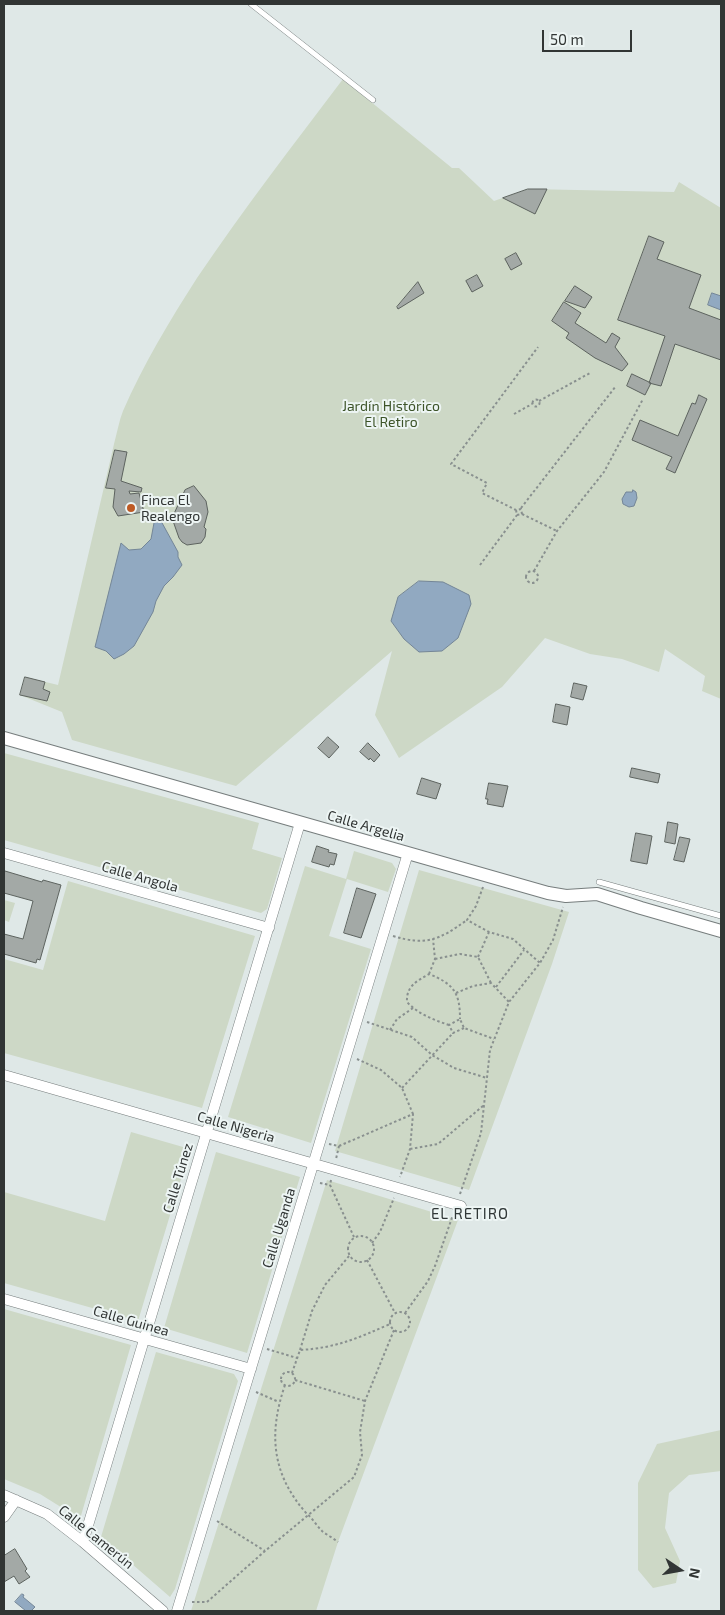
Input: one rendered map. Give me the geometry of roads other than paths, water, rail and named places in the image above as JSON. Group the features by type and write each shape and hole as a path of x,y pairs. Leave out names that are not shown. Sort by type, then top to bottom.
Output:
{"street":[{"name":"Calle Argelia","path":"4,738 548,893 566,896 597,894 721,931"},
{"name":"Calle Túnez","path":"83,1542 300,823"},
{"name":"Calle Angola","path":"4,852 268,928"},
{"name":"Calle Uganda","path":"178,1607 408,853"},
{"name":"Calle Nigeria","path":"4,1074 459,1205"},
{"name":"Calle Guinea","path":"4,1299 251,1369"},
{"name":"Calle Camerún","path":"4,1495 47,1514 83,1542 163,1611"},
{"path":"4,1517 16,1500"}],"lane":[{"path":"250,4 373,100"},
{"path":"599,882 721,916"}],"water":[{"path":"712,293 721,296 721,310 708,305"},
{"path":"633,490 636,492 637,498 634,506 629,507 623,504 622,499 626,492 632,492"},
{"path":"161,521 178,552 182,565 164,586 156,601 153,612 134,646 114,659 106,651 95,647 121,543 129,550 141,549 151,539 154,523"},
{"path":"419,581 443,582 469,595 471,604 458,638 442,651 419,652 404,639 391,621 398,597"},
{"path":"22,1594 35,1607 31,1611 26,1611 15,1602"}],"place":[{"name":"Finca El Realengo","path":"131,508"}],"district":[{"name":"EL RETIRO","path":"470,1214"}],"park label":[{"name":"Jardín Histórico El Retiro","path":"391,414"}]}
